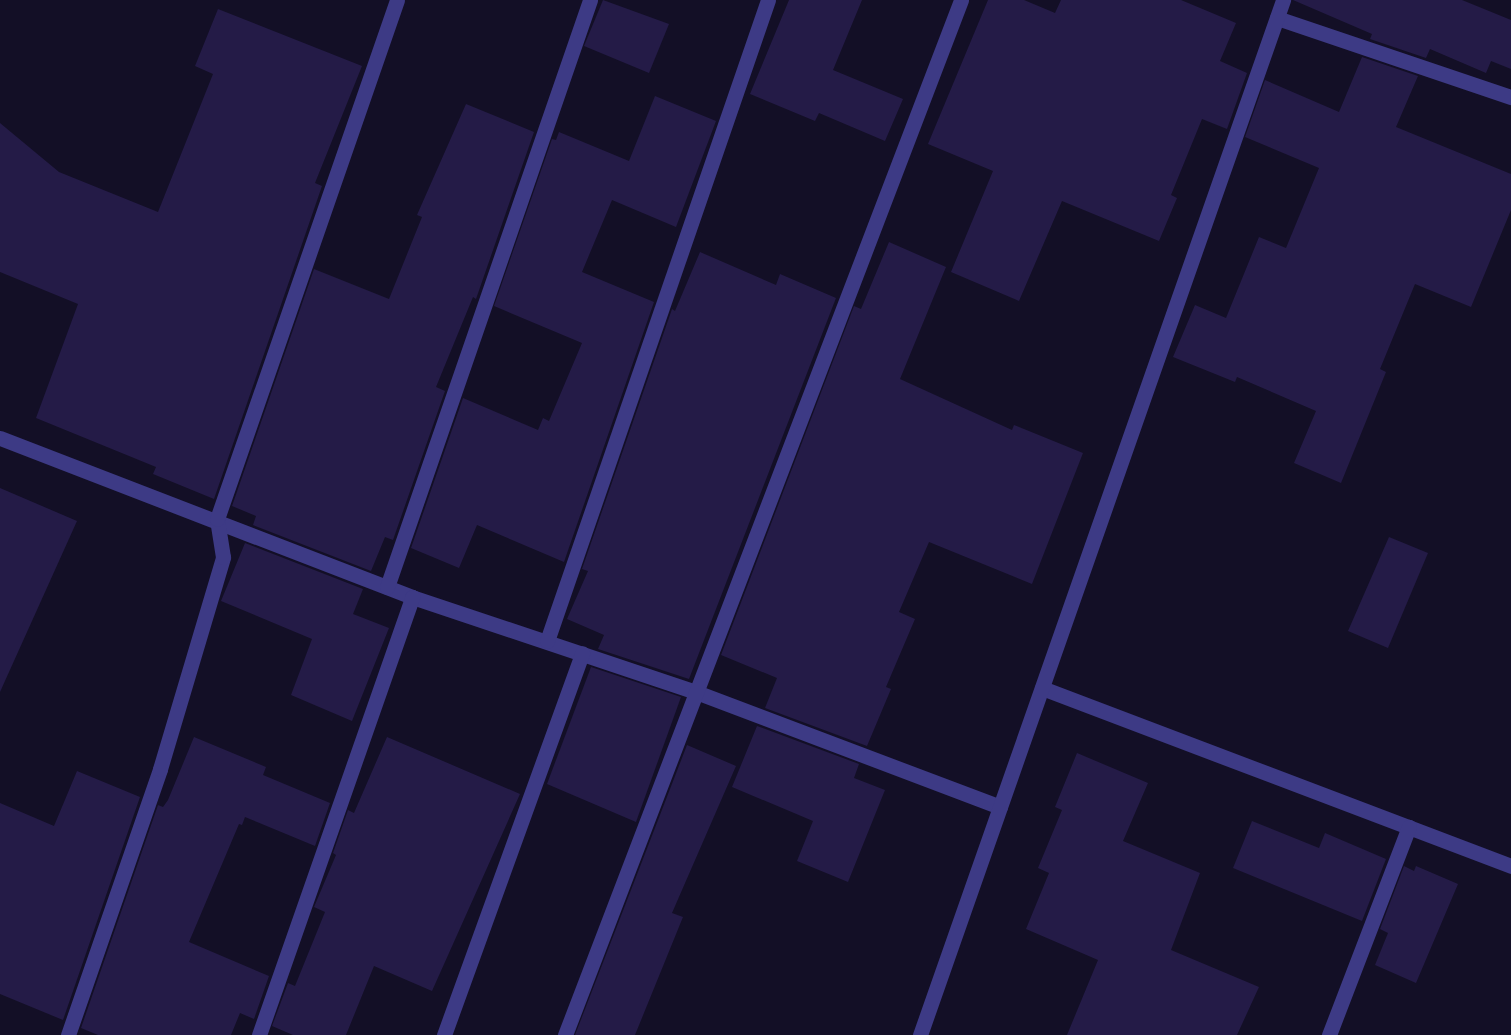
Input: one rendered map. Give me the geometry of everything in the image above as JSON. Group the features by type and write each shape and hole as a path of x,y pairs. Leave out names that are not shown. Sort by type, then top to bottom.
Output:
{"street":[{"path":"68,1035 160,769 223,557 217,519 397,0"},
{"path":"387,587 590,0"},
{"path":"547,641 768,0"},
{"path":"565,1035 961,0"},
{"path":"920,1035 1283,0"},
{"path":"1277,18 1511,97"},
{"path":"0,438 217,519 412,597 696,692 1000,807"},
{"path":"259,1035 412,597"},
{"path":"444,1035 582,653"},
{"path":"1042,688 1511,866"},
{"path":"1329,1035 1409,827"}],"building":[{"path":"603,0 669,24 649,73 584,46"},
{"path":"789,0 862,0 833,70 903,99 885,141 819,113 815,121 750,94"},
{"path":"988,0 1024,0 1055,13 1061,0 1181,0 1236,23 1220,61 1247,73 1227,129 1202,119 1171,195 1177,198 1159,241 1062,201 1019,301 951,272 993,171 928,144"},
{"path":"1293,0 1462,0 1511,20 1511,69 1491,61 1486,73 1430,49 1426,58 1370,39 1372,34"},
{"path":"218,9 362,66 315,183 322,186 214,499 153,474 156,467 36,418 78,304 0,272 0,123 59,172 158,212 213,74 195,66"},
{"path":"1362,57 1418,76 1396,127 1511,174 1511,210 1471,307 1415,284 1380,369 1386,372 1341,483 1294,463 1316,411 1237,377 1235,382 1173,357 1195,305 1226,318 1259,237 1286,248 1319,168 1245,137 1265,80 1339,112"},
{"path":"655,96 716,121 676,227 612,200 582,272 654,302 564,562 477,525 459,568 411,548 463,398 538,430 543,418 549,421 582,343 494,306 552,139 556,140 559,132 629,161"},
{"path":"466,104 534,132 476,299 473,297 436,387 445,391 393,540 385,537 371,571 253,525 256,516 232,506 314,269 389,299 422,217 417,215"},
{"path":"889,242 946,267 900,379 1012,430 1014,425 1083,453 1032,584 929,542 899,612 915,619 886,687 891,689 867,746 765,708 777,678 721,655 854,306 861,309"},
{"path":"700,252 776,285 780,274 836,298 689,679 598,649 604,635 567,619 588,571 582,569 672,309 675,311"},
{"path":"0,488 77,521 0,692"},
{"path":"1389,537 1428,553 1388,648 1348,631"},
{"path":"245,543 363,589 353,614 389,628 352,721 291,695 312,639 221,601"},
{"path":"591,667 681,697 636,822 547,784"},
{"path":"757,726 859,764 854,778 885,790 848,882 797,861 813,821 732,787"},
{"path":"194,737 266,767 263,775 330,803 315,846 245,817 242,825 239,824 189,942 269,976 254,1019 240,1013 231,1035 98,1035 81,1028 158,805 163,807 168,800"},
{"path":"387,737 520,794 432,991 374,966 346,1035 293,1035 272,1026 288,983 295,986 325,912 314,907 336,855 333,853 348,810 354,813"},
{"path":"687,745 736,766 672,913 683,917 635,1035 575,1035"},
{"path":"1077,753 1148,783 1123,841 1200,873 1171,950 1259,987 1237,1035 1067,1035 1098,960 1026,929 1049,873 1038,868 1062,810 1055,807"},
{"path":"77,771 140,797 63,1020 0,994 0,803 54,826"},
{"path":"1252,821 1319,848 1325,833 1386,859 1362,921 1233,868"},
{"path":"1404,866 1414,871 1416,866 1458,884 1416,983 1375,965 1388,933 1380,929"}]}
